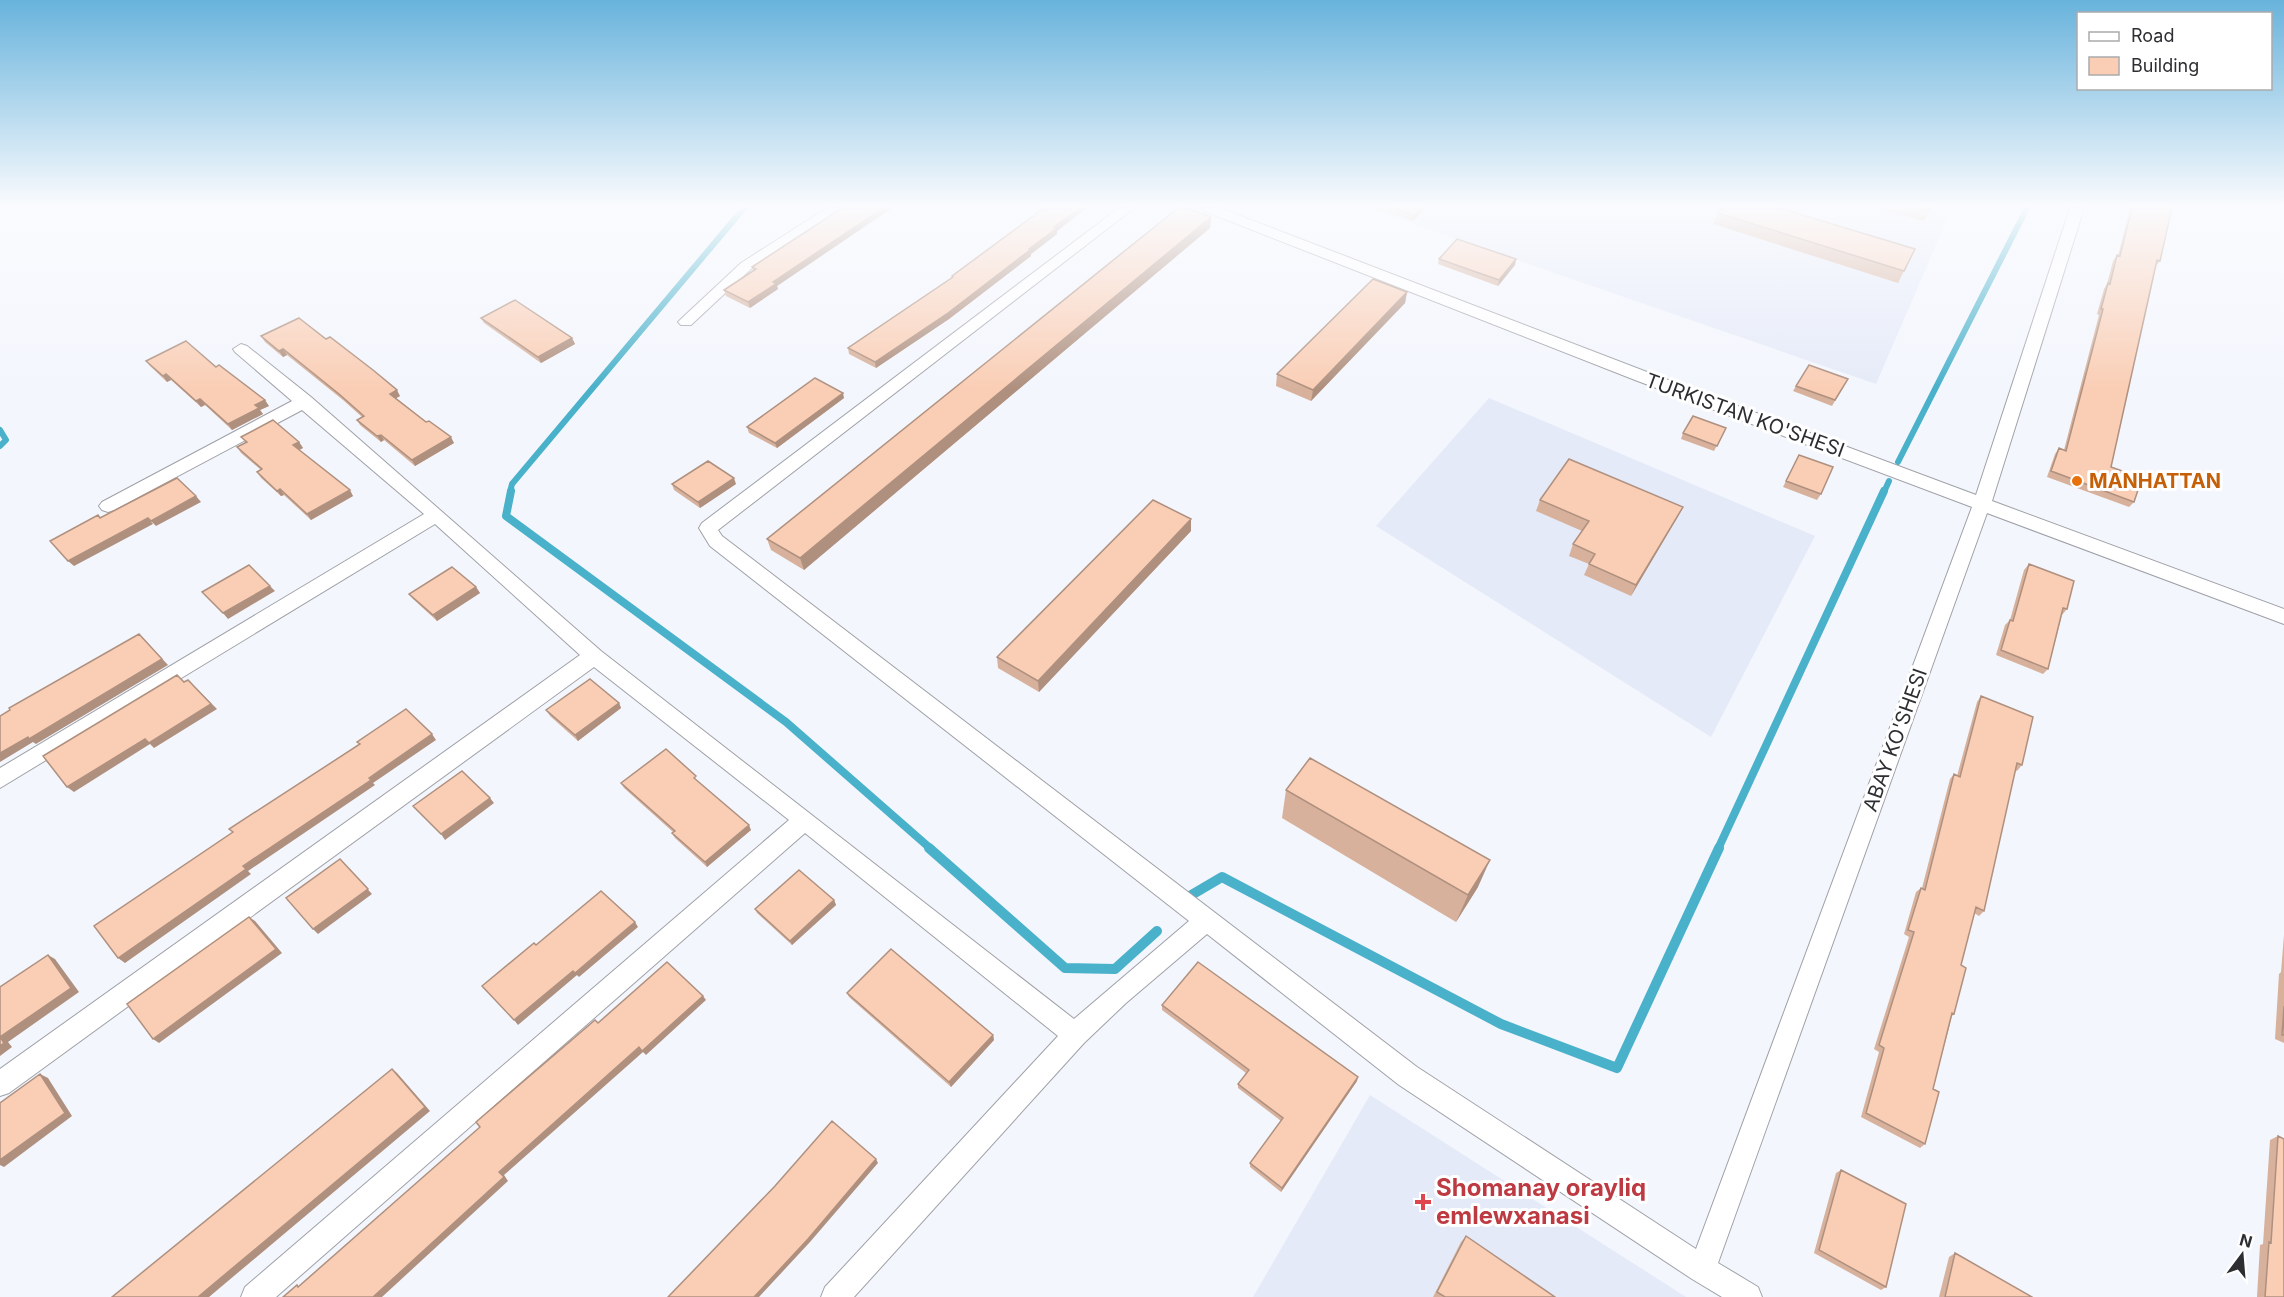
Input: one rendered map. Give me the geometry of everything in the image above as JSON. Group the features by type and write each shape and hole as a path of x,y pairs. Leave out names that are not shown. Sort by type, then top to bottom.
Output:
{"street":[{"path":"686,322 743,269"},
{"path":"1047,269 708,528 716,541 1408,1076 1748,1297"},
{"name":"TURKISTAN KO'SHESI","path":"1366,269 1641,376 2284,617"},
{"name":"ABAY KO'SHESI","path":"1702,1269 1982,503 2057,269"},
{"path":"241,349 436,514 594,656 1075,1035"},
{"path":"108,506 305,401"},
{"path":"0,779 436,514"},
{"path":"0,1084 594,656"},
{"path":"255,1297 804,820"},
{"path":"835,1297 1075,1035 1118,994 1206,921"}],"shaded area":[{"path":"1541,269 1926,269 1876,384"},
{"path":"1489,398 1815,536 1711,737 1376,526"},
{"name":"Shomanay orayliq emlewxanasi","path":"1370,1095 1686,1297 1253,1297"}],"building":[{"path":"756,269 793,269 773,282 776,284 748,302 724,290"},
{"path":"962,269 1006,269 948,313 875,362 848,348 953,277"},
{"path":"1103,269 1149,269 800,558 767,539"},
{"path":"1466,269 1508,269 1499,280"},
{"path":"2114,269 2155,269 2111,467 2142,478 2134,502 2051,471 2059,448 2066,451 2103,309 2101,309 2108,283 2110,284"},
{"path":"1373,279 1407,292 1313,390 1277,374"},
{"path":"515,300 572,338 538,357 481,318"},
{"path":"299,318 326,339 330,337 373,370 397,390 390,394 426,422 429,421 451,437 412,460 381,435 377,436 357,420 364,416 339,394 283,349 279,351 261,336"},
{"path":"186,341 216,367 219,365 265,400 255,405 259,408 228,424 200,399 196,401 166,374 163,376 146,361"},
{"path":"1809,365 1848,379 1835,400 1796,386"},
{"path":"815,378 843,393 775,443 747,427"},
{"path":"1693,416 1726,428 1717,446 1683,433"},
{"path":"273,420 299,442 293,445 350,490 307,514 280,489 277,491 257,472 262,469 237,447 247,442 241,437"},
{"path":"1799,455 1833,467 1821,494 1786,481"},
{"path":"1569,459 1683,507 1636,585 1589,564 1595,554 1573,544 1589,521 1540,500"},
{"path":"708,461 734,478 698,502 672,484"},
{"path":"177,478 196,496 151,521 148,518 68,561 50,541 98,515 100,518"},
{"path":"1153,500 1191,519 1038,681 997,657"},
{"path":"2029,564 2074,581 2067,609 2063,608 2048,669 2001,650 2010,620 2013,621"},
{"path":"249,565 270,586 223,613 202,592"},
{"path":"452,567 476,587 433,615 409,594"},
{"path":"139,634 162,659 29,739 28,737 0,753 0,716 10,710 9,708"},
{"path":"177,675 184,682 188,680 211,704 149,743 145,739 67,787 43,756"},
{"path":"590,679 619,703 575,735 546,710"},
{"path":"1981,696 2033,717 2022,765 2017,763 1984,911 1976,907 1961,965 1966,968 1933,1089 1939,1092 1925,1144 1866,1113 1884,1048 1879,1045 1914,932 1908,930 1921,888 1925,890 1954,774 1960,777"},
{"path":"406,709 432,734 369,778 371,780 243,866 246,869 118,958 94,926 233,832 229,829 360,744 357,742"},
{"path":"666,749 696,776 694,778 749,825 705,862 672,833 675,831 621,783"},
{"path":"1310,758 1490,860 1468,895 1286,790"},
{"path":"462,771 490,798 441,834 413,806"},
{"path":"340,859 368,889 313,929 286,898"},
{"path":"799,870 834,900 790,941 755,909"},
{"path":"601,891 635,922 575,973 573,971 514,1020 482,986"},
{"path":"249,917 276,949 153,1039 127,1004"},
{"path":"891,949 993,1035 949,1082 847,993"},
{"path":"48,955 71,988 0,1037 0,987"},
{"path":"667,962 703,996 642,1051 639,1047 499,1172 504,1177 373,1297 283,1297 297,1285 298,1287 480,1127 476,1122 595,1020 598,1023"},
{"path":"1198,962 1358,1077 1282,1188 1250,1163 1283,1118 1238,1084 1249,1070 1162,1005"},
{"path":"2284,1006 2284,1035 2282,1035"},
{"path":"392,1069 425,1107 198,1297 112,1297"},
{"path":"40,1074 65,1113 0,1160 0,1103"},
{"path":"832,1121 876,1159 808,1239 754,1297 668,1297 775,1186"},
{"path":"2278,1136 2284,1139 2284,1297 2265,1297 2269,1242 2271,1243"},
{"path":"1841,1170 1906,1204 1886,1287 1819,1250"},
{"path":"1466,1236 1555,1297 1445,1297 1437,1292"},
{"path":"1955,1253 2032,1297 1945,1297"}],"waterway":[{"path":"510,492 512,484 693,269"},
{"path":"1898,462 1996,269"},
{"path":"0,430 6,440 0,446"},
{"path":"1884,492 1889,481"},
{"path":"511,491 506,516 786,722 931,849"},
{"path":"1718,849 1884,491"},
{"path":"929,848 1065,968 1115,969 1157,931"},
{"path":"1188,897 1222,877 1501,1024 1617,1068 1719,848"}],"place":[{"name":"MANHATTAN","path":"2077,481"},
{"name":"Shomanay orayliq emlewxanasi","path":"1423,1202"}]}
